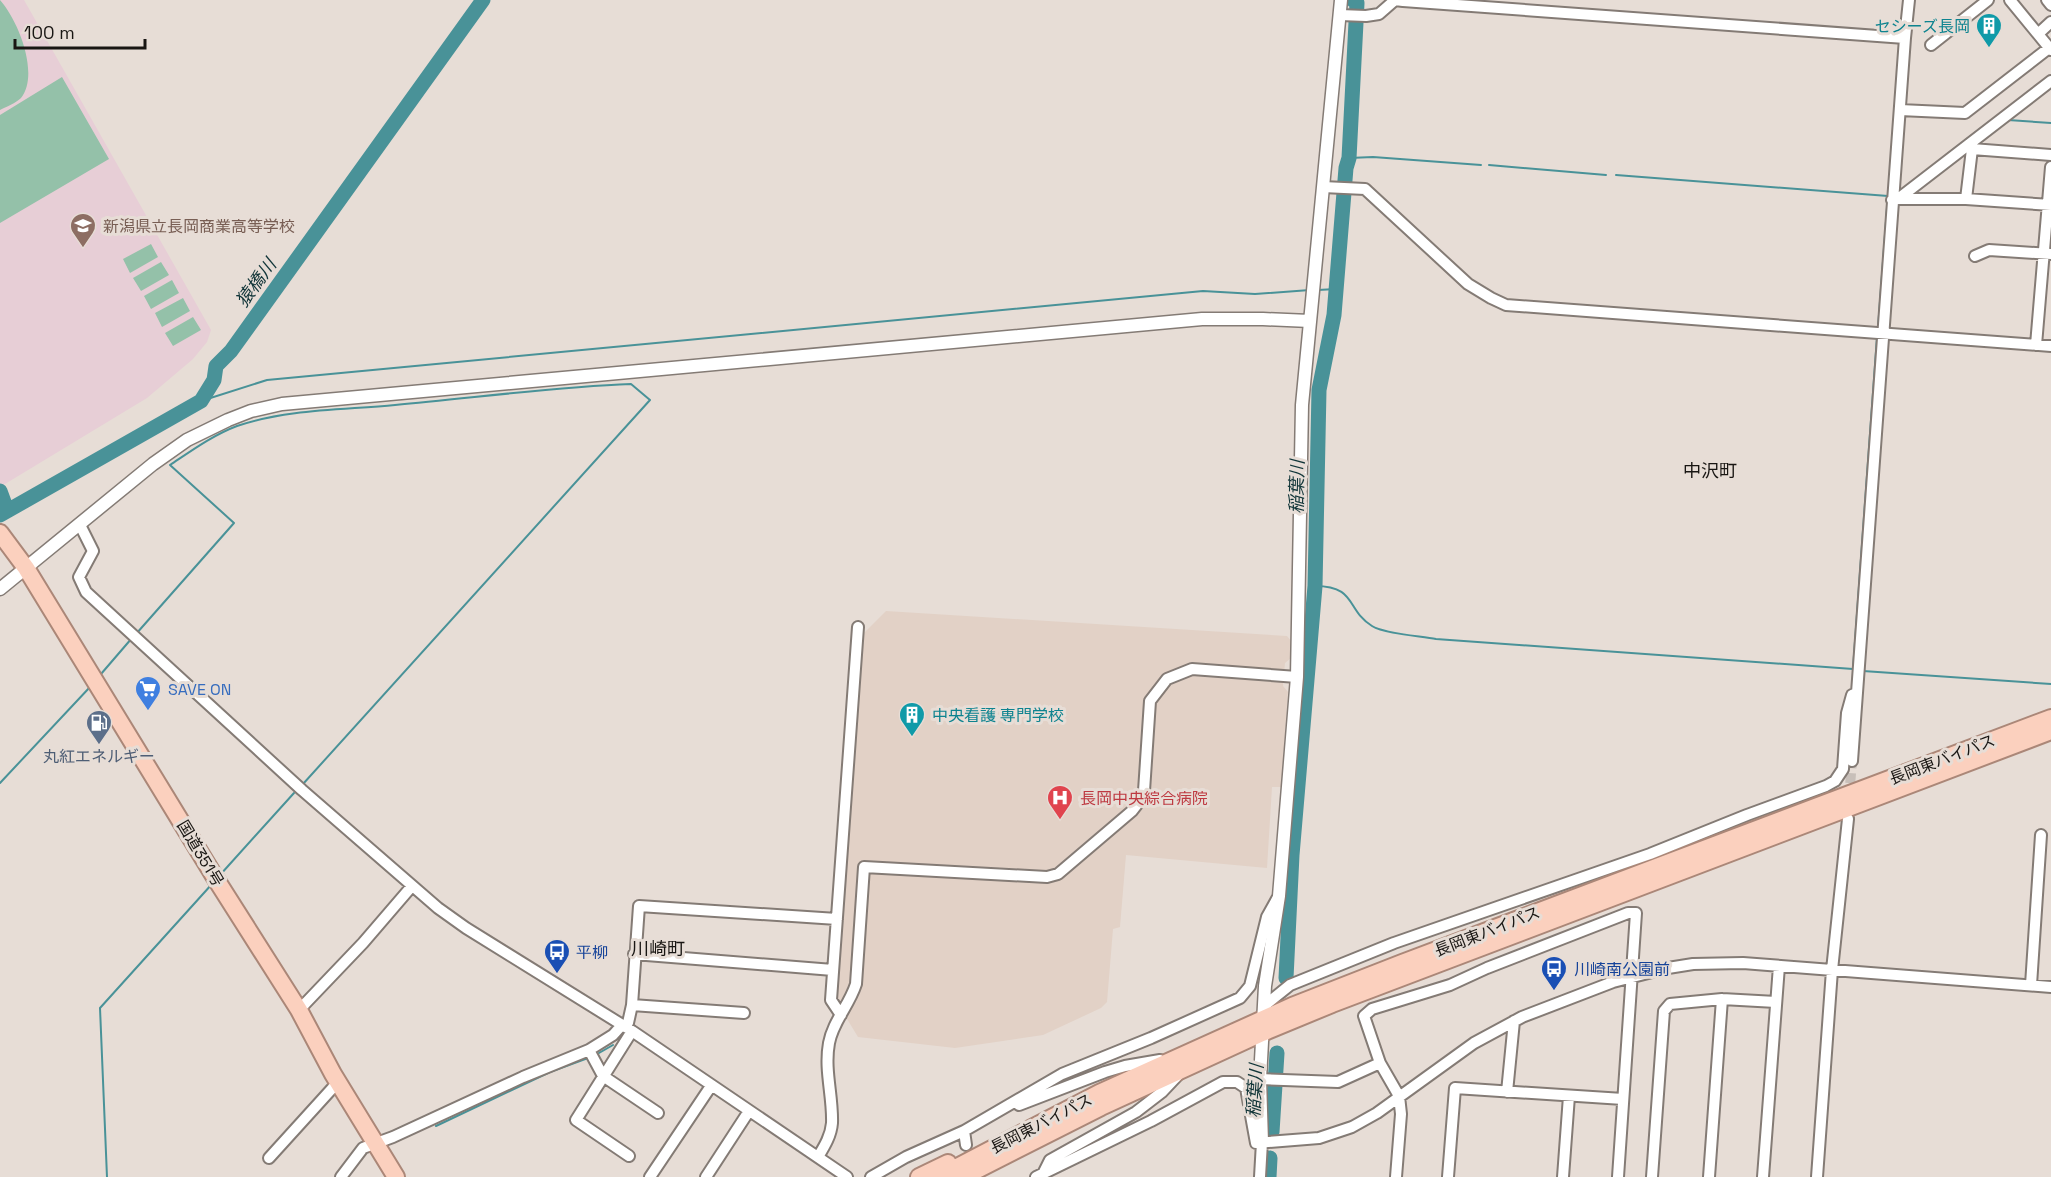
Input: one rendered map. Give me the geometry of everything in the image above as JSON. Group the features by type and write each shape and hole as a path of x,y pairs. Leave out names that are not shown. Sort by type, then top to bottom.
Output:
{"highway":[{"name":"国道351号","path":"1,534 26,568 219,884 299,1010 338,1082 396,1177"},
{"path":"1955,754 2051,712"},
{"name":"長岡東バイパス","path":"963,1177 1263,1019 1402,963 2051,718"},
{"name":"長岡東バイパス","path":"1263,1019 1425,968 2051,731"},
{"path":"1804,825 1960,774 2051,740"},
{"name":"長岡東バイパス","path":"938,1177 1099,1093 1181,1063"},
{"path":"919,1177 1060,1108 1099,1093"},
{"path":"978,1177 1056,1128"}],"street":[{"path":"1260,1177 1265,1079 1263,1019 1268,958 1279,896 1297,677 1302,405 1327,187 1342,15 1341,0"},
{"path":"1342,15 1379,14 1395,0 1905,38"},
{"path":"1931,45 1988,0"},
{"path":"1900,110 1965,113 2050,49 2010,0"},
{"path":"2047,0 2051,5"},
{"path":"1852,761 1879,334 1895,200 1906,2"},
{"path":"2037,34 2051,22"},
{"path":"1895,200 1970,147 2051,81"},
{"path":"1970,147 2051,155"},
{"path":"1966,199 1970,147"},
{"path":"2036,345 2046,304 2051,167"},
{"path":"1327,187 1365,189 1468,284 1506,305 2051,346"},
{"path":"1895,200 1966,199 2049,205"},
{"path":"1976,256 1989,250 2048,254"},
{"path":"0,589 153,464 187,440 251,411 282,404 1202,319 1310,321"},
{"path":"80,525 93,551 79,577 82,585 94,600 302,790 412,886 466,928 627,1028 847,1177"},
{"path":"841,1016 831,1000 858,627"},
{"path":"818,1157 829,1137 832,1123 827,1068 829,1044 833,1026 851,1001 856,984 864,867 1047,877 1058,874 1132,811 1139,802 1144,791 1150,701 1167,679 1192,669 1297,677"},
{"path":"1263,1019 1290,985 1394,943 1650,854 1826,786 1835,781 1843,769 1847,713 1852,695 1858,693"},
{"path":"1817,1177 1832,970 1848,819"},
{"path":"2031,985 2041,835"},
{"path":"299,1010 363,943 412,886"},
{"path":"871,1177 906,1157 964,1131 1062,1074 1151,1038 1240,998 1250,986 1267,917 1279,896"},
{"path":"629,1156 576,1120 603,1076 627,1028 632,1005 639,906 837,919"},
{"path":"1396,1177 1401,1114 1399,1096 1380,1063 1364,1016 1372,1009 1450,985 1628,913 1636,913 1618,1177"},
{"path":"634,954 833,970"},
{"path":"1040,1176 1223,1082 1237,1082 1246,1088 1252,1132 1256,1143 1299,1141 1335,1134 1364,1121 1474,1044 1514,1021 1633,976 1693,964 1743,963 2051,987"},
{"path":"1763,1177 1779,966"},
{"path":"1652,1177 1664,1011 1670,1004 1722,999 1776,1002"},
{"path":"1709,1177 1722,999"},
{"path":"632,1005 744,1013"},
{"path":"1507,1092 1514,1021"},
{"path":"341,1177 363,1148 393,1137 523,1077 589,1050 627,1028"},
{"path":"589,1050 603,1076 658,1113"},
{"path":"990,1116 1125,1066 1181,1063"},
{"path":"1040,1176 1050,1160 1144,1106 1162,1092 1181,1063"},
{"path":"1265,1079 1338,1082 1380,1063"},
{"path":"269,1158 338,1082"},
{"path":"650,1177 711,1086"},
{"path":"1448,1177 1455,1088 1623,1099"},
{"path":"1563,1177 1569,1096"},
{"path":"706,1177 749,1111"},
{"path":"964,1131 966,1145"}],"shaded area":[{"name":"新潟県立長岡商業高等学校","path":"0,0 24,0 211,330 207,342 193,359 147,398 0,487"},
{"name":"長岡中央綜合病院","path":"886,611 1287,636 1292,642 1291,658 1285,663 1283,686 1288,692 1281,787 1272,787 1267,868 1126,855 1120,927 1113,929 1107,1002 1101,1008 1043,1035 955,1048 858,1037 835,999 864,633"}],"green space":[{"path":"0,0 20,33 28,75 26,88 21,98 0,110"},
{"path":"62,77 109,159 0,223 0,115"},
{"path":"151,244 158,257 130,273 123,259"},
{"path":"161,262 169,275 141,291 133,278"},
{"path":"172,280 179,293 151,309 144,296"},
{"path":"183,298 190,311 162,327 155,313"},
{"path":"193,317 201,330 173,346 165,333"}],"waterway":[{"name":"猿橋川","path":"0,515 201,401 214,380 216,366 231,351 483,0"},
{"name":"稲葉川","path":"1286,978 1292,855 1315,586 1319,390 1334,315 1346,168 1349,158 1357,3 1353,0"},
{"name":"稲葉川","path":"1357,3 1361,0"},
{"path":"2008,120 2051,123"},
{"path":"1946,155 1989,122"},
{"path":"1349,158 1373,157 1481,165"},
{"path":"1489,165 1606,175"},
{"path":"1616,175 1888,196"},
{"path":"1878,328 1887,208"},
{"path":"1318,290 1336,289"},
{"path":"201,401 267,380 1203,291 1255,294 1310,290"},
{"path":"1315,586 1328,587 1345,594 1358,613 1372,626 1403,634 1436,639 1853,669 1877,337"},
{"path":"136,634 234,523 170,465 228,430 256,420 295,413 601,385 631,384 650,400 303,784"},
{"path":"0,491 7,510"},
{"path":"101,674 132,638"},
{"path":"1863,671 2051,684"},
{"path":"0,783 90,687"},
{"path":"220,875 294,793"},
{"path":"107,1177 100,1008 212,884"},
{"path":"599,1053 613,1045"},
{"name":"稲葉川","path":"1272,1132 1277,1053"},
{"path":"436,1126 550,1072 588,1058"},
{"name":"稲葉川","path":"1269,1177 1270,1158"},
{"path":"348,1177 352,1171"}],"tunnel":[{"path":"1849,798 1852,761"}],"place":[{"name":"セシーズ長岡","path":"1989,49"},
{"name":"新潟県立長岡商業高等学校","path":"83,249"},
{"name":"SAVE ON","path":"148,712"},
{"name":"中央看護 専門学校","path":"912,738"},
{"name":"丸紅エネルギー","path":"99,746"},
{"name":"長岡中央綜合病院","path":"1060,821"},
{"name":"平柳","path":"557,975"},
{"name":"川崎南公園前","path":"1554,992"}],"district":[{"name":"中沢町","path":"1710,471"},
{"name":"川崎町","path":"658,949"}]}
